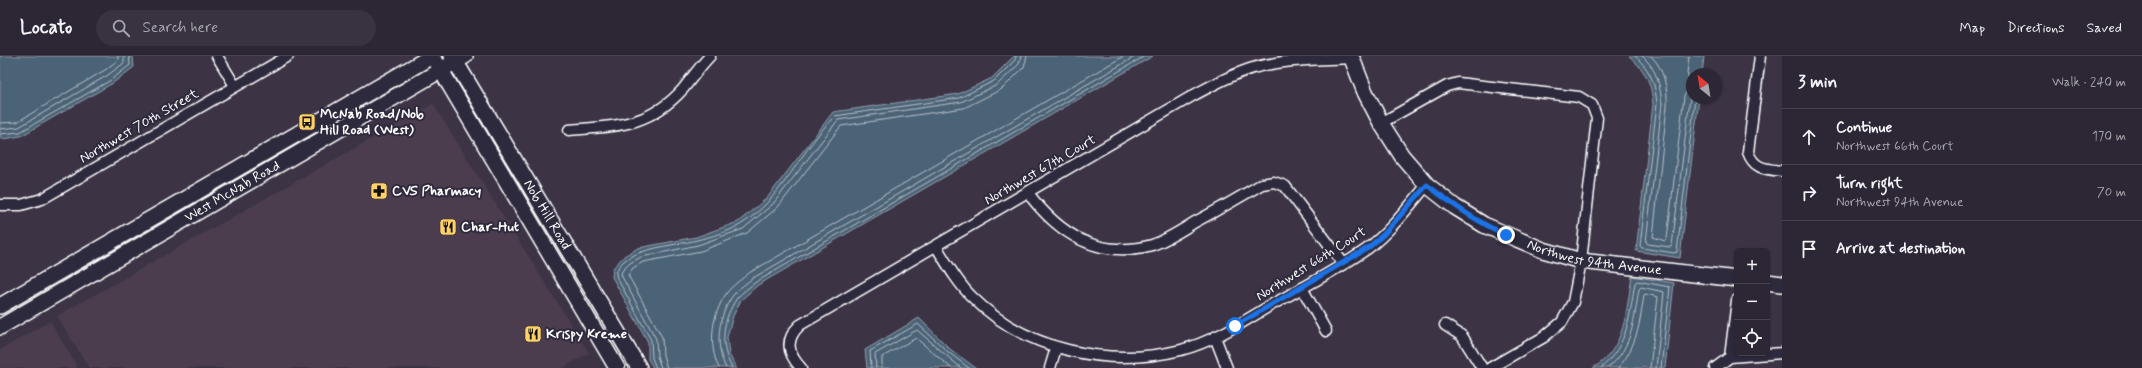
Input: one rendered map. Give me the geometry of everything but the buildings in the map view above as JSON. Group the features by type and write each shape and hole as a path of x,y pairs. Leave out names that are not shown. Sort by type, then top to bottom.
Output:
{"main road":[{"name":"Nob Hill Road","path":"432,56 617,368"},
{"name":"West McNab Road","path":"0,306 432,56"},
{"name":"Northwest 94th Avenue","path":"1351,57 1380,124 1402,156 1427,185 1455,207 1484,225 1542,250 1581,261 1734,279"},
{"name":"Nob Hill Road","path":"457,58 639,368"},
{"name":"West McNab Road","path":"0,327 440,70 457,58"},
{"path":"1770,282 1782,284"}],"street":[{"path":"216,56 235,86"},
{"name":"Northwest 70th Street","path":"0,205 21,205 42,199 288,56"},
{"path":"569,130 620,126 638,122 655,114 684,89 710,56"},
{"path":"1760,56 1748,152 1751,160 1760,168 1782,171"},
{"name":"Northwest 67th Court","path":"801,368 790,352 792,332 800,325 1194,95 1228,77 1253,68 1275,64 1351,57"},
{"path":"1380,124 1447,86 1458,83 1579,97 1592,105 1597,118 1581,261 1573,302 1562,322 1544,337 1490,368"},
{"path":"1028,193 1044,214 1058,227 1076,238 1098,247 1123,249 1152,245 1177,233 1262,184 1274,182 1285,186 1343,263"},
{"name":"Northwest 66th Court","path":"936,246 953,275 971,296 994,315 1024,334 1056,348 1115,358 1146,357 1182,349 1215,337 1302,288 1368,248 1384,234 1427,185"},
{"path":"1302,288 1326,331"},
{"path":"1730,358 1735,320"},
{"path":"1445,325 1462,336 1482,368"},
{"path":"1215,337 1227,368"},
{"path":"1050,368 1056,348"},
{"path":"1715,368 1730,358 1782,353"}],"shaded area":[{"path":"433,104 589,353 563,368 89,368 57,316"},
{"path":"50,321 78,368 0,368 0,350"}],"water":[{"path":"0,56 133,56 134,67 113,83 21,136 4,139 0,137"},
{"path":"1014,56 1153,56 758,285 741,300 733,316 727,337 729,354 736,368 653,368 648,359 648,342 612,277 613,268 624,256 638,248 696,237 738,222 767,198 833,112 958,94 992,78"},
{"path":"1629,56 1704,56 1703,68 1686,68 1686,104 1698,104 1680,258 1636,251 1653,104 1651,89 1647,77"},
{"path":"1632,276 1674,283 1665,368 1593,368 1604,360 1618,340 1626,315"},
{"path":"919,318 950,349 976,368 867,368 865,350"}],"place":[{"name":"McNab Road/Nob Hill Road (West)","path":"307,122"},
{"name":"CVS Pharmacy","path":"379,191"},
{"name":"Char-Hut","path":"448,227"},
{"name":"Krispy Kreme","path":"533,334"}],"route":[{"path":"1235,326 1368,248 1384,234 1427,185 1455,207 1484,225 1506,235"}]}
